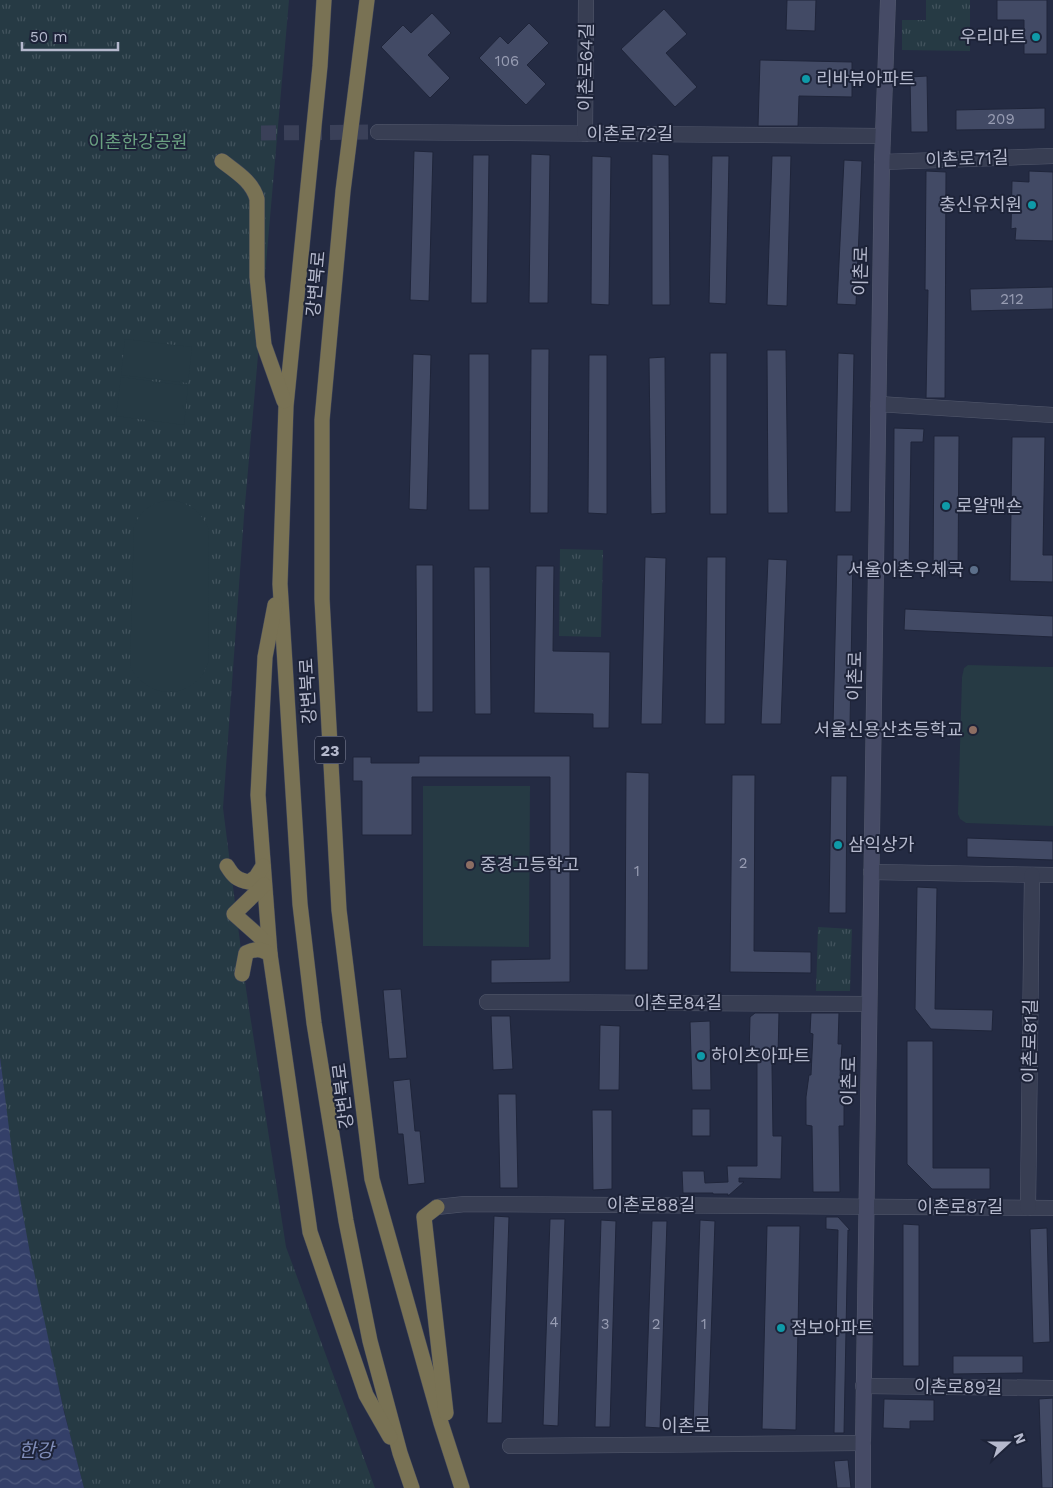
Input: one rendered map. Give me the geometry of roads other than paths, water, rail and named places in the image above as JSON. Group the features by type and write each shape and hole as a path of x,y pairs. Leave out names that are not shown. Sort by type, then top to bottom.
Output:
{"highway":[{"name":"강변북로","path":"324,0 320,66 286,406 280,584 300,904 314,1023 346,1221 370,1341 400,1453 412,1488"},
{"path":"320,66 334,0"},
{"name":"강변북로","path":"367,0 343,191 322,420 322,599 339,910 372,1179 462,1488"},
{"path":"222,161 250,184 254,190 256,199 256,277 264,345 286,406"},
{"path":"280,584 266,657 258,795 269,949 310,1232 366,1395 400,1453"},
{"path":"227,866 233,876 241,881 249,882 256,877 263,866"},
{"path":"264,885 234,914 269,949"},
{"path":"242,974 246,953 257,949 269,949"},
{"path":"436,1207 424,1217 450,1452"}],"street":[{"name":"이촌로64길","path":"585,134 586,0"},
{"name":"이촌로","path":"863,1488 862,1444 882,136 888,0"},
{"name":"이촌로72길","path":"378,132 882,136"},
{"name":"이촌로71길","path":"882,162 1053,156"},
{"path":"878,404 1053,415"},
{"path":"871,872 1053,875"},
{"name":"이촌로81길","path":"1028,1208 1032,875"},
{"name":"이촌로84길","path":"487,1002 869,1004"},
{"name":"이촌로88길","path":"436,1207 474,1204 866,1207"},
{"name":"이촌로87길","path":"866,1207 1053,1208"},
{"name":"이촌로89길","path":"864,1386 1053,1388"},
{"name":"이촌로","path":"510,1446 862,1444"}],"water":[{"name":"한강","path":"0,1057 13,1160 30,1253 64,1412 84,1488 0,1488"}],"tunnel":[{"path":"261,133 378,132"}],"place":[{"name":"우리마트","path":"1036,37"},
{"name":"리바뷰아파트","path":"806,79"},
{"name":"충신유치원","path":"1032,205"},
{"name":"로얄맨숀","path":"946,506"},
{"name":"서울이촌우체국","path":"974,570"},
{"name":"서울신용산초등학교","path":"973,730"},
{"name":"삼익상가","path":"838,845"},
{"name":"중경고등학고","path":"470,865"},
{"name":"하이츠아파트","path":"701,1056"},
{"name":"점보아파트","path":"781,1328"}],"park label":[{"name":"이촌한강공원","path":"138,142"}]}
